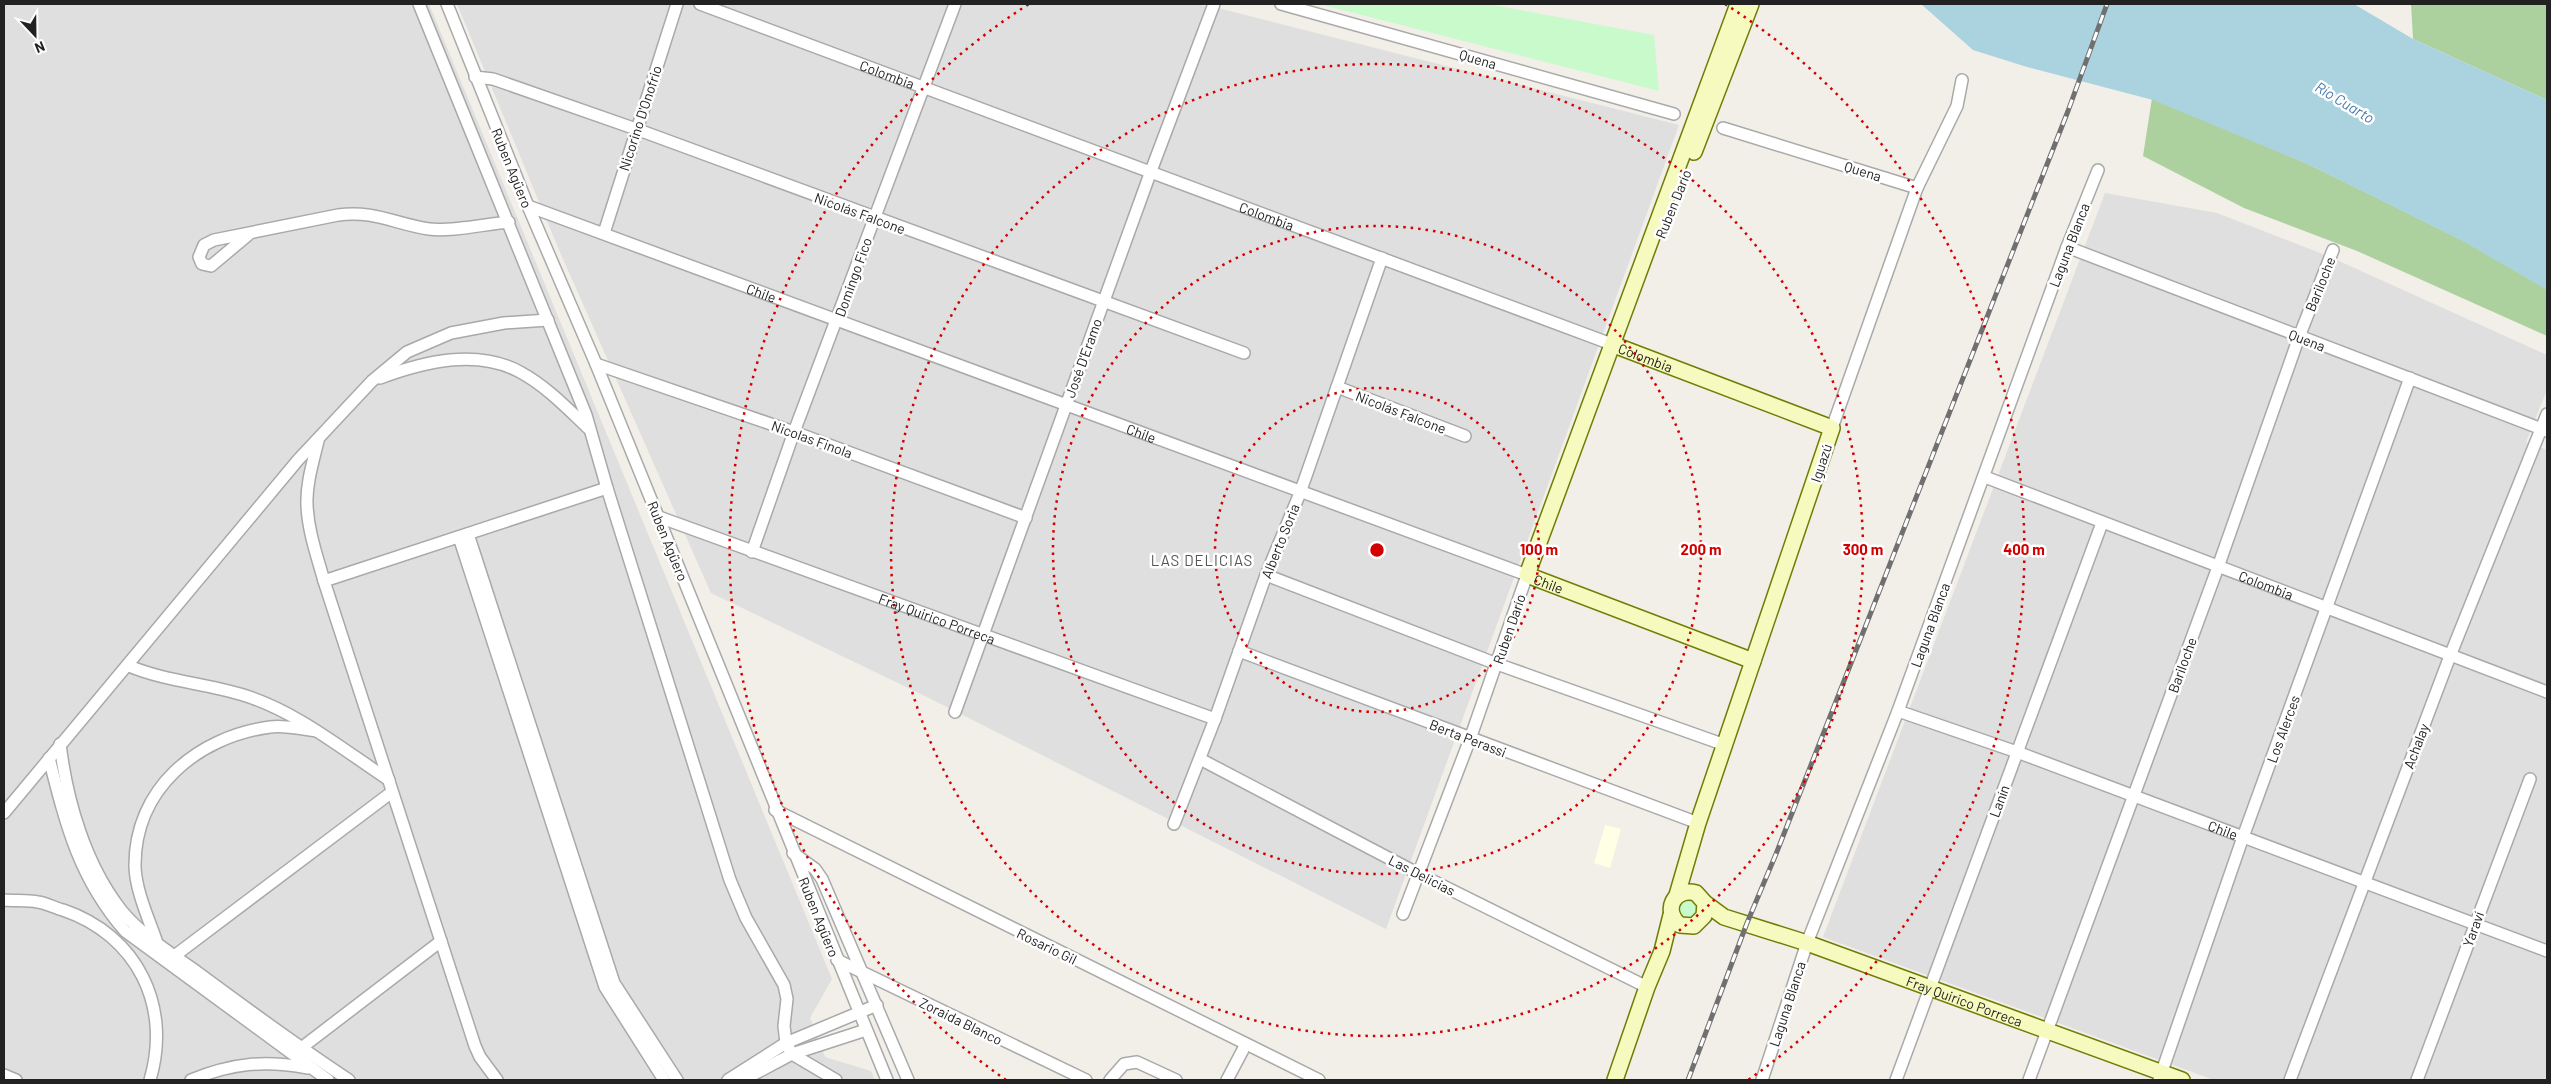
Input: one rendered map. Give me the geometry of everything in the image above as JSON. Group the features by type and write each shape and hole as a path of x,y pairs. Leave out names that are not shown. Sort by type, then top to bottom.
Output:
{"main road":[{"path":"1723,61 1738,4"},
{"path":"1723,61 1751,4"},
{"name":"Ruben Darío","path":"1527,575 1614,345 1625,325 1723,61"},
{"name":"Colombia","path":"1614,345 1832,428"},
{"name":"Iguazú","path":"1677,895 1698,823 1832,428"},
{"name":"Chile","path":"1527,575 1754,661"},
{"name":"Iguazú","path":"1689,851 1691,879 1700,898"},
{"path":"1616,1080 1647,987 1662,950 1671,915 1670,907 1677,895 1683,892 1700,898 1704,916 1701,921"},
{"name":"Fray Quirico Porreca","path":"1700,898 1724,917 1807,943 1930,987 2047,1030 2160,1076 2182,1080"},
{"path":"1671,915 1680,925 1686,927"},
{"name":"Fray Quirico Porreca","path":"1686,927 1701,921 1747,923"},
{"path":"1662,950 1672,938 1686,927"}],"street":[{"path":"419,4 586,415 588,428 606,488 730,880 746,918 784,985 787,999 784,1026 786,1043 792,1054 836,1080"},
{"name":"Ruben Agüero","path":"447,4 528,206 659,517 775,810 886,1080"},
{"name":"Nicorino D'Onofrio","path":"604,233 677,4"},
{"name":"Colombia","path":"700,4 1614,345"},
{"name":"Domingo Fico","path":"752,552 794,432 838,320 923,86 955,4"},
{"name":"José D'Eramo","path":"955,712 1151,171 1214,4"},
{"name":"Quena","path":"1281,4 1674,114"},
{"name":"Nicolás Falcone","path":"475,77 493,79 636,129 875,219 1244,353"},
{"name":"Iguazú","path":"1832,428 1917,188 1957,106 1962,80"},
{"name":"Quena","path":"1723,128 1917,188"},
{"name":"Laguna Blanca","path":"1762,1080 1807,943 1898,711 2067,247 2098,170"},
{"name":"Chile","path":"528,206 1300,493 1527,575"},
{"path":"248,235 358,212 431,229 509,222"},
{"name":"Quena","path":"2067,247 2544,430"},
{"name":"Bariloche","path":"2029,1080 2218,567 2299,337 2333,250"},
{"name":"Alberto Soria","path":"1174,824 1215,719 1266,575 1300,493 1382,258"},
{"path":"4,813 60,744 129,666 298,460 318,441 372,381 407,352 451,333 504,323 548,320"},
{"path":"372,381 411,367 456,358 502,363 521,372 544,388 588,428"},
{"name":"Nicolas Finola","path":"596,364 794,432 1026,518"},
{"name":"Los Alerces","path":"2160,1076 2243,837 2410,378"},
{"name":"Nicolás Falcone","path":"1337,387 1465,436"},
{"name":"Achalay","path":"2290,1080 2363,882 2450,656 2544,430 2547,414"},
{"path":"318,441 309,480 307,504 310,531 324,581 475,1046 480,1057 496,1080"},
{"name":"Colombia","path":"1984,477 2547,692"},
{"path":"324,581 606,488"},
{"name":"Fray Quirico Porreca","path":"659,517 1215,719"},
{"name":"Lanín","path":"1896,1080 2102,523"},
{"path":"463,536 605,987 664,1080"},
{"path":"463,536 614,983 677,1080"},
{"path":"1266,575 1497,664 1725,745"},
{"name":"Ruben Darío","path":"1403,914 1417,873 1470,739 1527,575"},
{"name":"Berta Perassi","path":"1239,651 1698,823"},
{"path":"129,666 151,675 241,694 270,706 316,731 391,786"},
{"name":"Chile","path":"1898,711 2017,752 2547,951"},
{"path":"156,940 140,895 135,868 143,818 168,776 213,744 238,734 271,727 316,731"},
{"path":"60,744 68,790 88,853 104,885 122,911 156,940 170,959"},
{"path":"49,758 64,817 85,871 104,907 125,931 170,959 296,1052 316,1065 349,1080"},
{"name":"Las Delicias","path":"1200,758 1417,873 1647,987"},
{"name":"Yaraví","path":"2418,1080 2530,779"},
{"path":"170,959 391,786"},
{"name":"Rosario Gil","path":"775,810 1319,1080"},
{"path":"793,853 815,869 822,878 908,1080"},
{"path":"4,900 39,902 80,916 108,934 125,950 145,978 153,1000 156,1052 150,1080"},
{"path":"108,934 125,931 144,931"},
{"path":"296,1052 441,941"},
{"name":"Zoraida Blanco","path":"837,960 1086,1080"},
{"path":"728,1080 786,1043 877,1005"},
{"path":"744,1080 792,1054 866,1030"},
{"path":"1227,1080 1246,1044"},
{"path":"190,1080 213,1071 247,1064 276,1062 316,1065 328,1080"},
{"path":"1110,1080 1124,1064 1137,1062 1176,1080"},
{"path":"4,1075 16,1080"}],"shaded area":[{"path":"4,4 429,4 832,979 810,1018 825,1057 871,1071 875,1080 4,1080"},
{"path":"457,4 1194,4 1218,8 1679,125 1386,929 929,698 711,593 559,250"},
{"path":"2105,193 2217,213 2328,256 2547,355 2547,390 2526,442 2547,450 2547,1074 2545,1080 2214,1080 1823,937"},
{"path":"1605,825 1621,829 1610,868 1594,863"}],"green space":[{"path":"1319,4 1488,4 1654,35 1659,91"},
{"path":"2411,4 2547,4 2547,100 2413,39"},
{"path":"2152,98 2308,164 2460,239 2547,289 2547,336 2357,251 2244,208 2143,156"},
{"path":"1688,899 1695,902 1698,909 1695,916 1688,919 1681,916 1678,909 1681,902"}],"water":[{"name":"Río Cuarto","path":"1921,4 2354,4 2413,39 2547,100 2547,290 2461,240 2310,165 2153,100 2027,67 1973,50"}],"railway":[{"path":"1688,1080 1747,923 1776,854 2068,111 2107,4"}],"district":[{"name":"LAS DELICIAS","path":"1202,560"}]}
